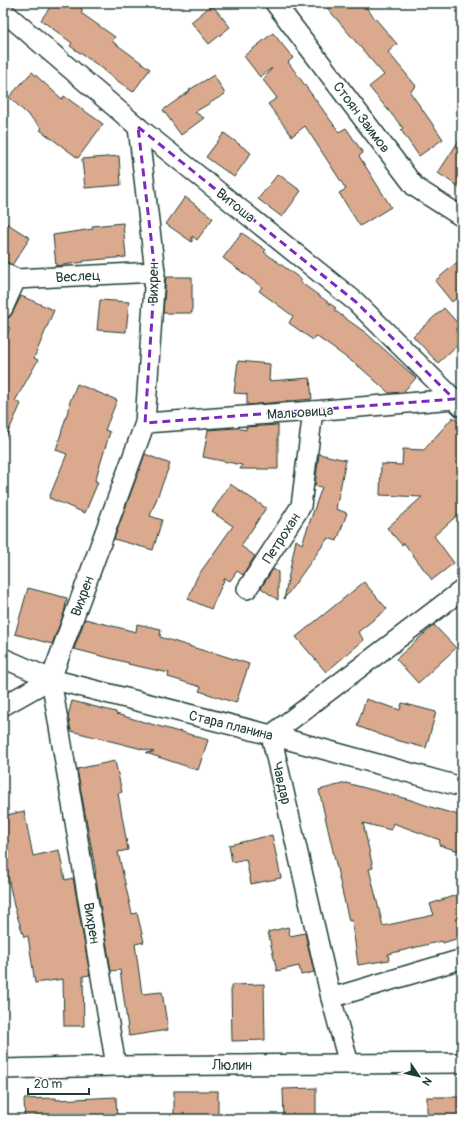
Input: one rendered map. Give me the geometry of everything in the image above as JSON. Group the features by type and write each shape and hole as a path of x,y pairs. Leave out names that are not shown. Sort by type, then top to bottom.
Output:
{"street":[{"name":"Стоян Заимов","path":"275,3 415,186 462,217"},
{"name":"Витоша","path":"3,11 138,127 356,302 458,403"},
{"name":"Вихрен","path":"116,1066 51,679 146,423 155,272 138,127"},
{"name":"Веслец","path":"10,275 155,272"},
{"path":"3,308 10,275"},
{"name":"Мальовица","path":"146,423 313,411 458,403"},
{"name":"Петрохан","path":"247,589 301,506 313,411"},
{"path":"271,735 462,590"},
{"name":"Стара планина","path":"3,658 51,679 271,735 462,786"},
{"path":"3,706 51,679"},
{"name":"Чавдар","path":"271,735 331,998 349,1064"},
{"path":"331,998 462,959"},
{"name":"Люлин","path":"3,1069 116,1066 462,1063"}],"highlighted area":[{"path":"138,127 356,302 454,399 145,423 155,272"}],"building":[{"path":"53,3 73,3 83,10 81,13 115,37 112,41 150,69 133,92 104,71 105,70 70,46 72,43 41,20"},
{"path":"323,3 362,3 397,44 388,52 416,86 410,92 443,139 419,156 401,130 403,128 369,87 384,75"},
{"path":"212,5 230,27 209,44 191,22"},
{"path":"273,33 293,58 288,62 339,132 346,128 363,153 359,156 391,207 360,226 339,193 346,189 305,126 292,136 268,104 277,98 263,80 272,68 260,77 244,56"},
{"path":"32,72 62,99 64,96 103,124 78,158 40,130 42,128 9,97"},
{"path":"214,75 225,94 195,112 204,118 181,135 163,110 190,91 189,90"},
{"path":"224,133 251,153 234,177 206,157"},
{"path":"462,136 462,189 438,173"},
{"path":"119,156 121,185 85,188 82,159"},
{"path":"278,174 301,191 282,217 258,199"},
{"path":"185,197 213,218 197,240 192,236 192,242 166,224"},
{"path":"3,221 30,238 12,265 3,261"},
{"path":"123,223 126,257 83,261 84,262 56,266 53,235 93,229 92,226"},
{"path":"242,233 266,250 264,252 302,280 300,282 336,308 334,310 366,333 416,378 403,392 389,393 361,368 316,336 313,340 289,323 293,316 259,291 262,287 223,258"},
{"path":"462,258 462,294 452,302 435,281"},
{"path":"166,277 192,277 192,313 163,313"},
{"path":"21,296 54,310 34,358 38,360 15,401 21,404 3,443 3,341 10,328 3,325 6,318 10,317"},
{"path":"100,300 129,302 126,332 97,330"},
{"path":"444,308 462,328 462,341 438,363 413,336"},
{"path":"238,361 270,364 269,381 310,378 312,399 247,405 247,394 234,393"},
{"path":"77,384 117,400 105,430 110,432 95,481 98,482 85,513 49,498 67,454 56,450 69,404"},
{"path":"453,417 462,425 462,511 434,536 454,563 432,580 404,543 402,545 387,528 422,497 380,495 381,464 402,465 403,449 424,450"},
{"path":"278,425 278,469 240,469 242,465 203,457 208,430 236,428 246,430 246,427"},
{"path":"145,454 170,464 150,516 162,520 153,550 114,539"},
{"path":"319,454 346,460 336,509 347,513 337,541 328,538 284,599 296,540 302,544 322,487 315,486"},
{"path":"230,484 266,508 241,546 255,556 243,575 237,571 230,581 225,578 211,609 188,599 197,577 233,526 212,512"},
{"path":"273,569 278,572 278,600 261,588"},
{"path":"364,582 387,609 358,632 364,640 326,672 296,637"},
{"path":"28,588 67,598 64,613 52,644 15,634"},
{"path":"85,619 136,632 137,624 161,629 160,637 249,664 236,703 199,691 201,687 168,677 169,673 128,664 129,663 74,649"},
{"path":"434,625 456,648 418,683 396,659"},
{"path":"366,699 400,710 402,703 436,712 426,748 392,739 357,726"},
{"path":"72,701 116,712 116,714 208,740 198,770 146,753 154,752 71,731 68,716"},
{"path":"115,761 122,792 118,793 128,850 118,852 132,914 137,913 144,942 135,944 142,994 162,992 168,1030 129,1036 120,970 111,971 96,873 77,769"},
{"path":"346,783 411,800 462,816 462,852 439,845 440,840 393,823 391,830 363,823 373,868 369,869 383,926 434,915 430,904 459,894 462,903 462,937 443,943 442,941 388,954 389,960 358,965 352,920 349,921 319,790"},
{"path":"24,811 33,856 59,850 65,880 73,878 90,975 83,976 84,1026 64,1026 63,979 35,983 28,936 24,937 14,906 3,853 3,816"},
{"path":"272,835 281,878 251,884 246,859 232,862 229,845"},
{"path":"288,927 290,936 305,933 314,972 301,975 299,966 277,971 268,932"},
{"path":"264,984 265,1040 232,1041 231,985"},
{"path":"316,1088 316,1119 284,1119 283,1089"},
{"path":"174,1091 218,1091 218,1119 174,1119"},
{"path":"116,1097 117,1119 25,1119 24,1099 56,1098 56,1100"},
{"path":"427,1097 462,1097 462,1119 427,1119"}]}
